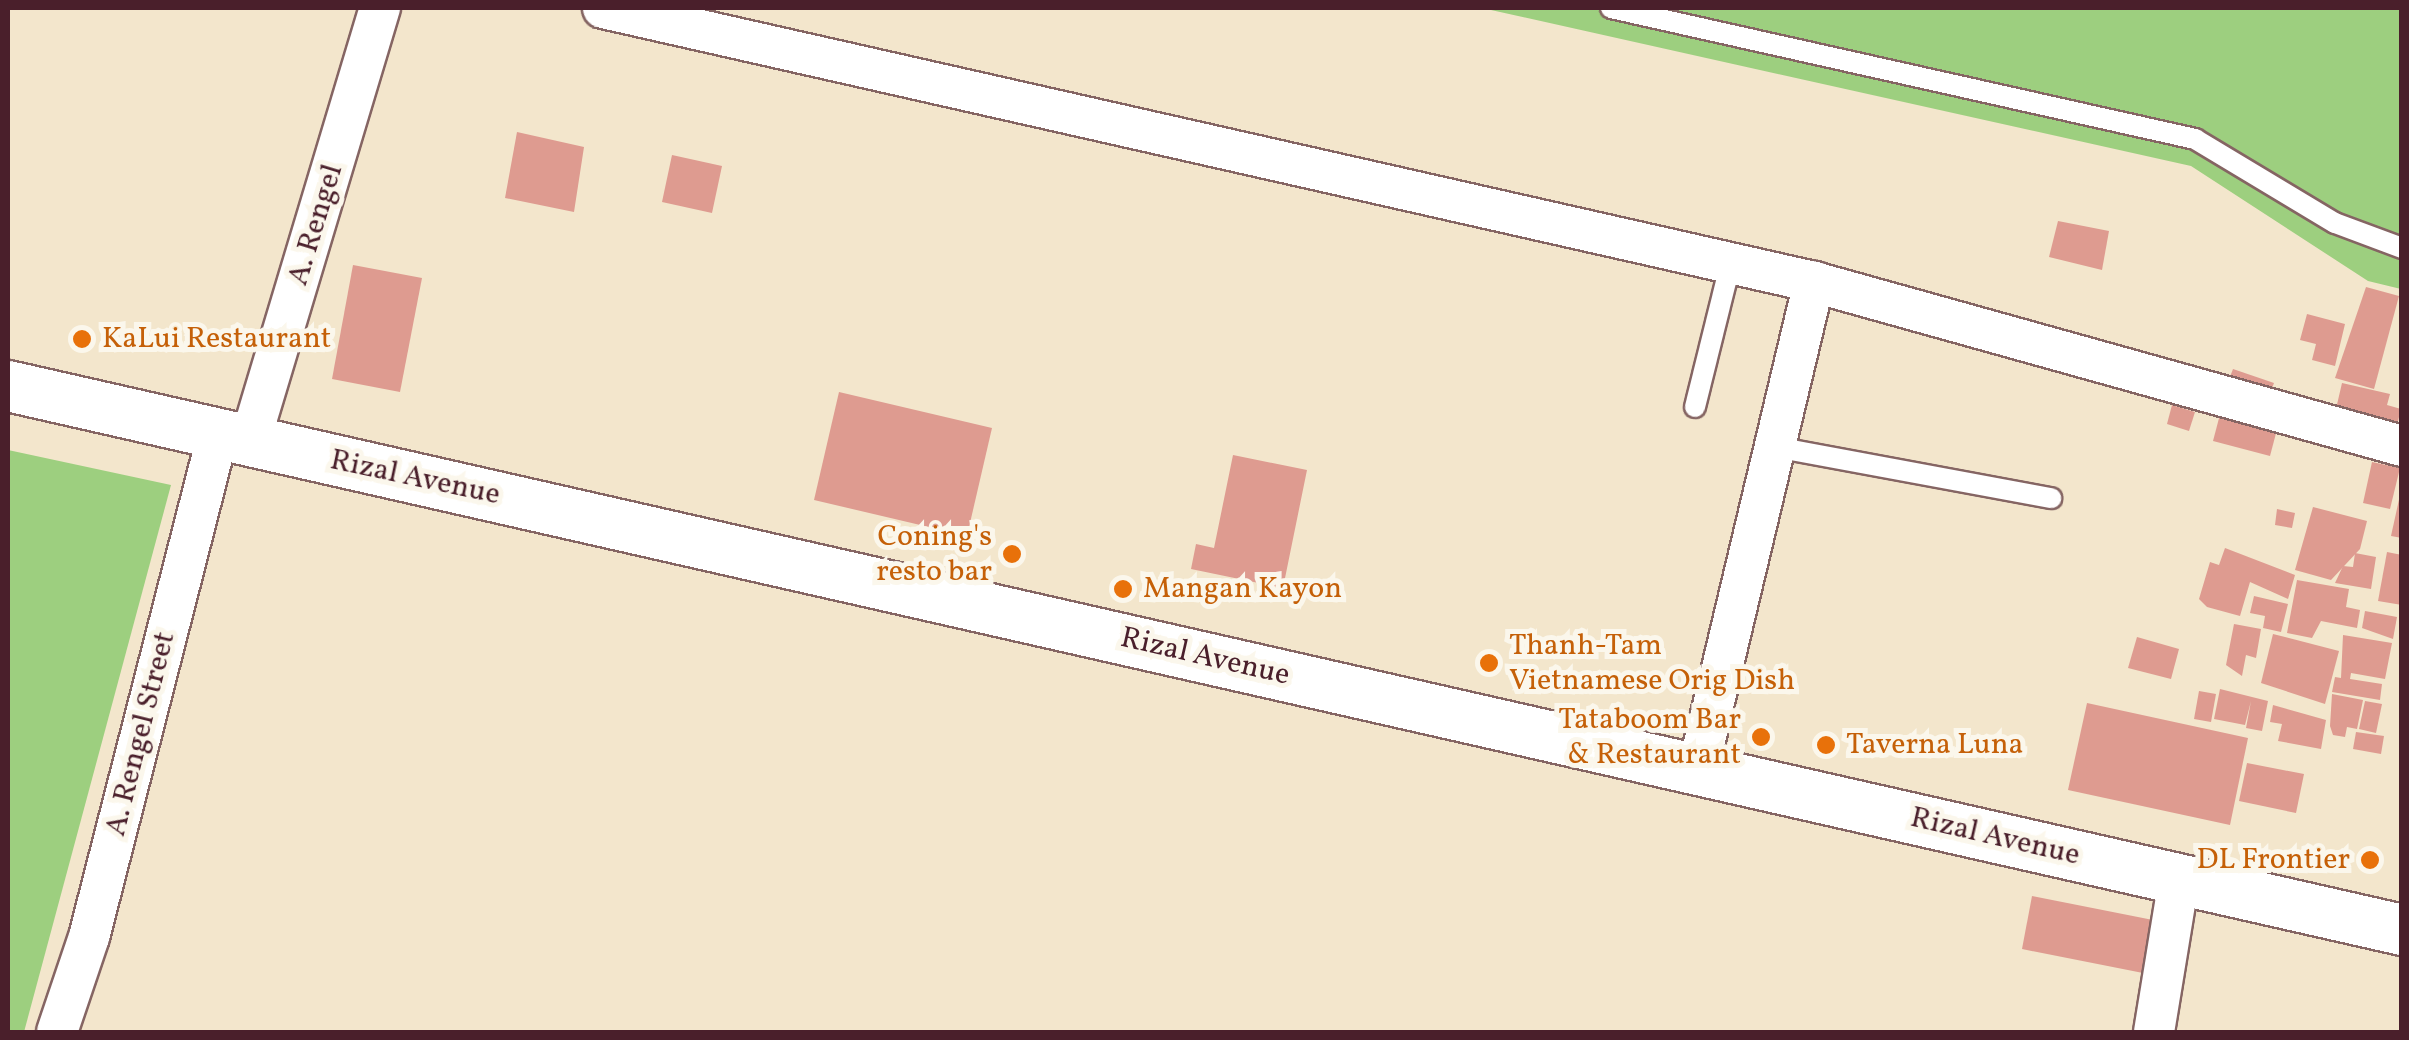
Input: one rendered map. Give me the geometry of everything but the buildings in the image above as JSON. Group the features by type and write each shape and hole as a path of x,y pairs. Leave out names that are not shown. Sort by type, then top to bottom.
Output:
{"street":[{"name":"A. Rengel","path":"234,438 380,8"},
{"path":"603,8 1814,282 2402,446"},
{"path":"1698,770 1814,282"},
{"name":"Rizal Avenue","path":"8,386 2402,930"},
{"name":"A. Rengel Street","path":"57,1032 89,937 234,438"},
{"path":"2154,1032 2179,879"}],"lane":[{"path":"1611,8 2195,139 2334,223 2402,248"},
{"path":"1695,407 1731,262"},
{"path":"1775,447 2052,498"}],"green space":[{"path":"1482,8 2401,8 2401,289 2368,281 2191,166"},
{"path":"8,450 171,485 24,1032 8,1032"}],"place":[{"name":"KaLui Restaurant","path":"82,339"},
{"name":"Coning's resto bar","path":"1012,554"},
{"name":"Mangan Kayon","path":"1123,589"},
{"name":"Thanh-Tam Vietnamese Orig Dish","path":"1489,663"},
{"name":"Tataboom Bar & Restaurant","path":"1761,737"},
{"name":"Taverna Luna","path":"1826,745"},
{"name":"DL Frontier","path":"2370,860"}]}
